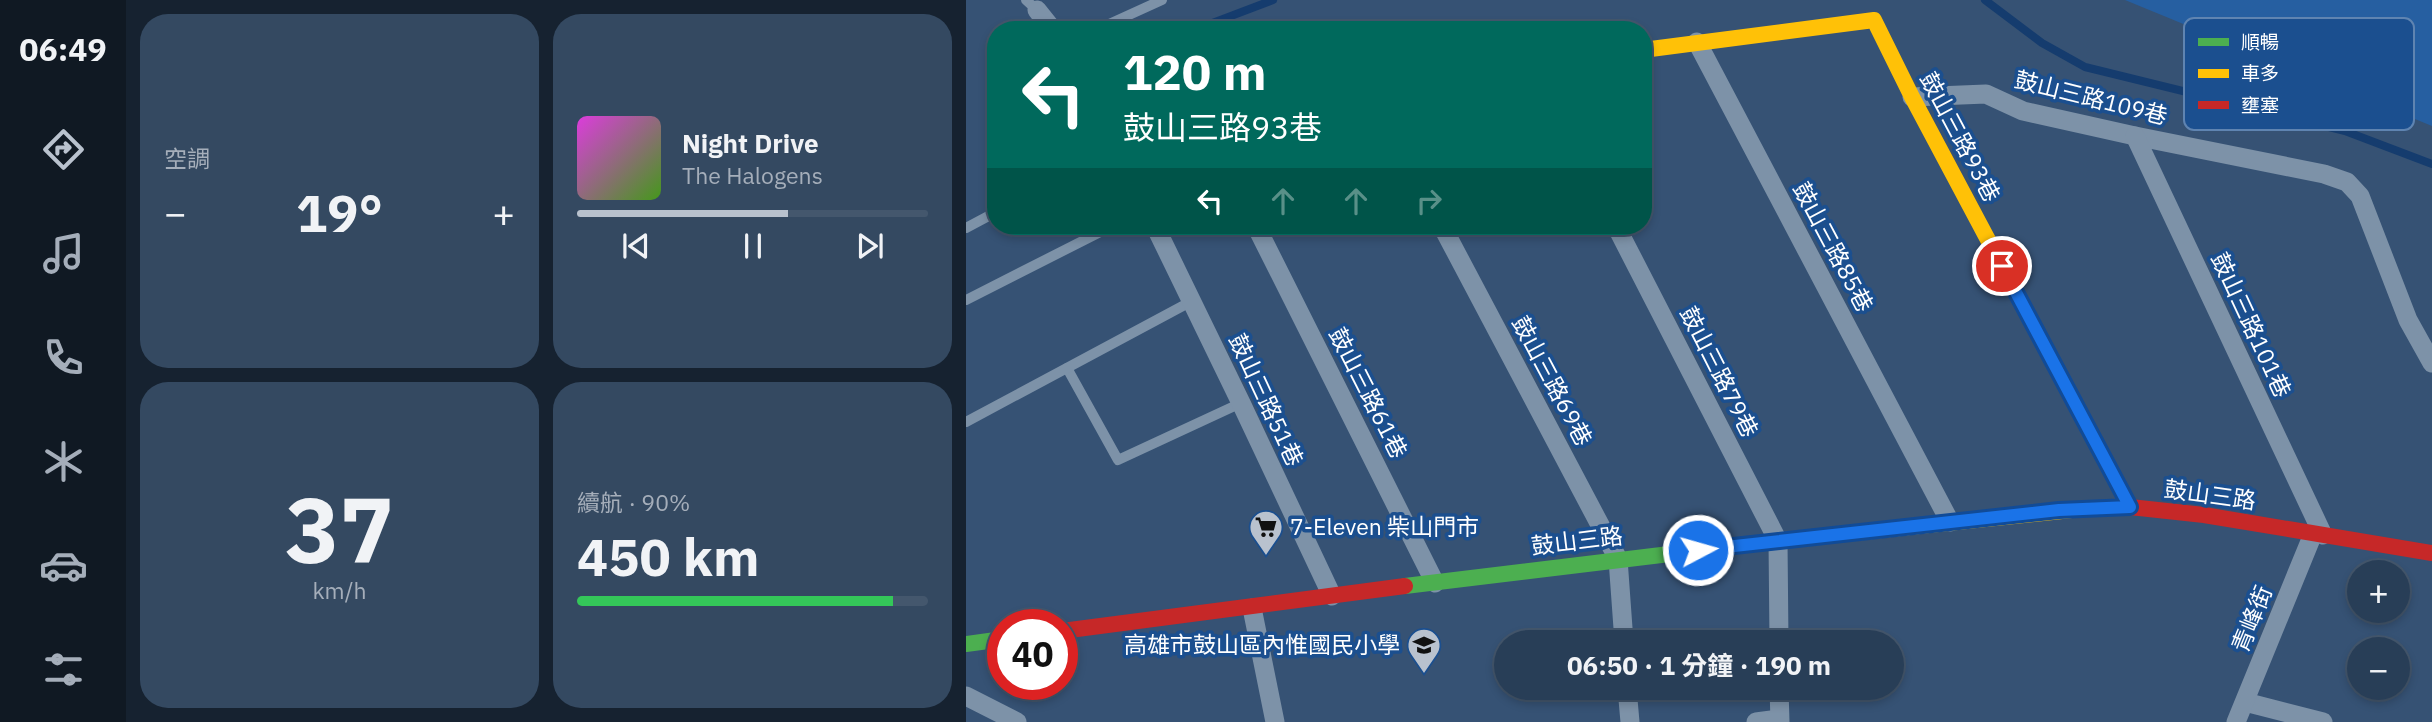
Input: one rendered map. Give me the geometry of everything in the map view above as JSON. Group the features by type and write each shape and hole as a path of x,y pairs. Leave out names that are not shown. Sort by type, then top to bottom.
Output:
{"street":[{"path":"1031,5 1045,21"},
{"name":"鼓山三路93巷","path":"1697,42 1874,20 1912,97 2130,507"},
{"path":"1652,49 1697,42"},
{"name":"鼓山三路85巷","path":"1697,42 1950,522"},
{"name":"鼓山三路109巷","path":"1912,97 1986,94 2023,111 2324,174 2347,183 2360,196 2407,320 2432,363"},
{"name":"鼓山三路101巷","path":"2135,136 2318,534"},
{"name":"鼓山三路51巷","path":"1159,235 1332,596"},
{"name":"鼓山三路61巷","path":"1261,235 1435,583"},
{"name":"鼓山三路69巷","path":"1447,235 1618,559"},
{"name":"鼓山三路79巷","path":"1620,235 1778,541"},
{"name":"鼓山三路","path":"1078,629 1618,559 2059,510 2130,507 2204,515 2432,553"},
{"name":"青峰街","path":"2236,722 2318,534"},
{"path":"1778,541 1779,630"},
{"path":"1618,559 1623,630"},
{"path":"1252,608 1275,722"},
{"path":"966,644 987,641"},
{"path":"966,696 1017,722"},
{"path":"1628,700 1630,722"},
{"path":"1756,722 1780,721 1779,700"},
{"path":"2245,702 2323,722"}],"lane":[{"path":"1116,21 1162,0"},
{"path":"966,228 987,217"},
{"path":"966,300 1094,235"},
{"path":"966,422 1192,301"},
{"path":"1067,368 1118,460 1241,402"}],"shaded area":[{"path":"2125,0 2432,0 2432,126 2414,119 2414,18 2184,18 2184,24"}],"waterway":[{"path":"1218,21 1273,0"},
{"path":"1985,0 2042,43 2085,67 2184,91"},
{"path":"2341,130 2432,164"}],"traffic: fast":[{"path":"2020,300 2130,507"},
{"path":"1405,586 1777,541"},
{"path":"966,644 987,641"}],"traffic: slow":[{"path":"1652,49 1874,20 2020,300"},
{"path":"1777,541 2081,509"}],"traffic: jam":[{"path":"2081,509 2130,507 2204,515 2432,553"},
{"path":"1078,629 1405,586"}],"place":[{"name":"7-Eleven 柴山門市","path":"1266,557"},
{"name":"高雄市鼓山區內惟國民小學","path":"1424,675"}],"route":[{"path":"1698,550 2059,510 2130,507 2002,266"}]}
